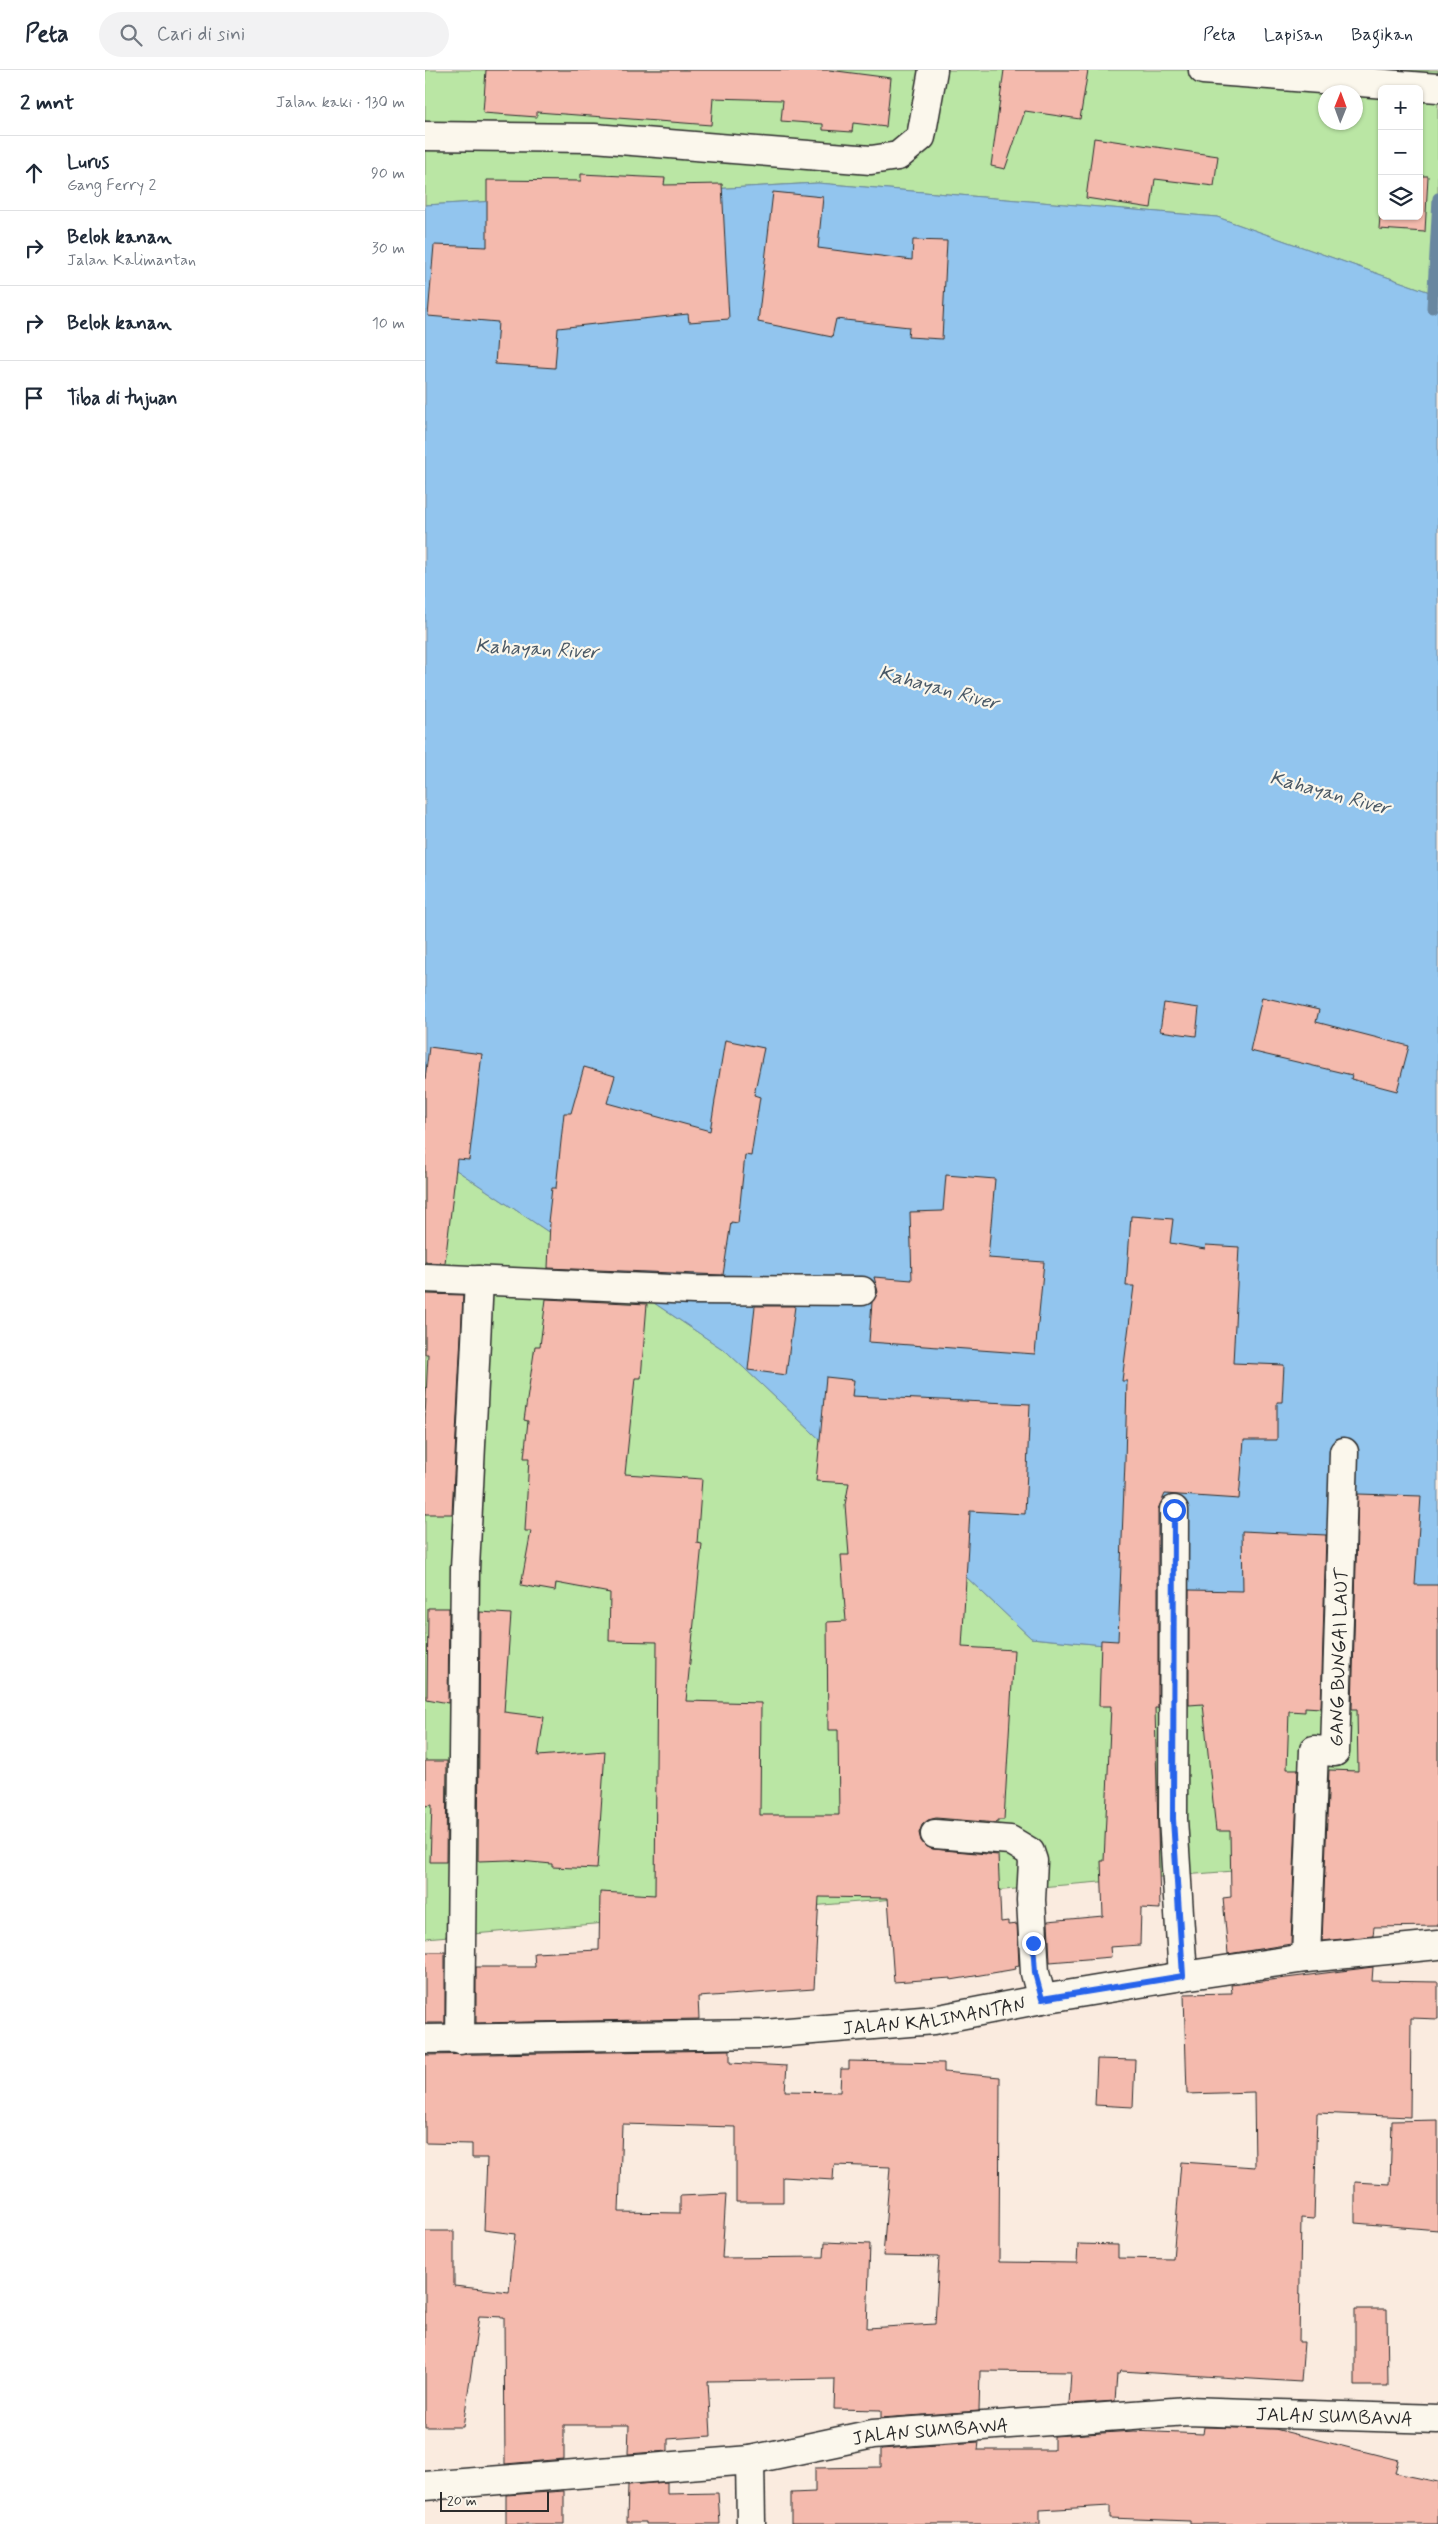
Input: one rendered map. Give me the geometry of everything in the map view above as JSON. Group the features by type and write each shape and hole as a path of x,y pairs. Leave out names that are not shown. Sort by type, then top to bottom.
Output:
{"street":[{"path":"425,136 594,138 871,160 898,156 921,137 933,70"},
{"path":"1203,70 1438,88"},
{"path":"425,1278 694,1290 862,1291"},
{"path":"460,2040 465,1569 479,1280"},
{"name":"GANG BUNGAI LAUT","path":"1306,1958 1314,1750 1335,1752 1344,1452"},
{"path":"1174,1510 1173,1819 1183,1976"},
{"path":"935,1834 1009,1840 1030,1852 1033,1861 1031,1900 1035,1973 1042,1999"},
{"name":"JALAN KALIMANTAN","path":"425,2039 460,2040 764,2034 934,2020 1042,1999 1183,1976 1306,1958 1438,1945"},
{"name":"JALAN SUMBAWA","path":"425,2486 750,2460 873,2434 1187,2411 1438,2418"},
{"path":"750,2460 751,2524"}],"green space":[{"path":"425,70 1438,70 1438,295 1217,217 818,183 425,205"},
{"path":"425,1149 727,1352 1031,1638 1229,1657 1438,1663 1438,1854 425,1938"}],"water":[{"name":"Kahayan River","path":"818,183 1217,217 1438,295 1438,1663 1229,1657 1031,1638 727,1352 425,1149 425,205"}],"building":[{"path":"486,70 829,70 891,78 886,127 853,123 852,132 823,130 823,124 781,121 783,100 713,98 711,125 537,112 537,117 483,113"},
{"path":"1004,70 1088,70 1080,119 1025,111 1005,169 991,166"},
{"path":"1094,138 1218,156 1214,186 1155,179 1151,208 1086,198"},
{"path":"581,174 665,178 664,185 722,184 729,319 689,322 688,314 558,328 555,368 495,364 498,322 428,316 434,245 487,247 487,180 581,181"},
{"path":"1423,176 1428,176 1425,232 1379,229 1380,220 1423,220"},
{"path":"773,192 823,197 818,248 912,260 913,240 947,241 942,339 908,337 909,327 836,319 832,337 758,322"},
{"path":"1262,997 1319,1010 1316,1022 1409,1046 1397,1091 1351,1079 1352,1075 1250,1051"},
{"path":"1164,1003 1199,1008 1196,1036 1160,1031"},
{"path":"725,1040 764,1048 754,1095 760,1097 751,1156 745,1155 738,1223 731,1222 723,1275 548,1268 550,1222 548,1222 552,1188 556,1188 564,1113 571,1113 584,1067 615,1076 607,1103 710,1131"},
{"path":"429,1047 482,1054 469,1160 457,1159 445,1263 425,1262 425,1079"},
{"path":"946,1175 995,1179 988,1258 1044,1262 1035,1354 869,1342 872,1302 878,1292 874,1277 912,1280 910,1212 943,1211"},
{"path":"1131,1216 1173,1219 1170,1243 1205,1249 1206,1245 1239,1247 1233,1363 1284,1365 1282,1402 1277,1402 1277,1440 1244,1440 1239,1499 1165,1494 1158,1509 1158,1708 1155,1708 1160,1909 1141,1908 1140,1945 1110,1947 1111,1957 1050,1962 1048,1921 1103,1916 1101,1861 1104,1861 1111,1706 1099,1706 1101,1640 1118,1641 1127,1381 1122,1381 1134,1286 1126,1286"},
{"path":"425,1294 463,1295 452,1514 425,1514 425,1418 428,1354 425,1354"},
{"path":"546,1299 647,1304 641,1378 635,1378 625,1474 702,1479 697,1543 702,1544 686,1701 761,1703 760,1815 839,1815 838,1730 828,1730 827,1622 846,1621 841,1555 849,1555 845,1505 849,1483 816,1481 826,1377 854,1380 852,1396 1030,1404 1025,1514 970,1511 962,1647 1014,1650 1004,1820 997,1820 997,1823 936,1818 928,1820 922,1825 919,1833 921,1841 926,1847 933,1849 998,1855 1001,1922 1008,1921 1008,1925 1017,1924 1019,1965 1015,1966 1016,1969 951,1980 951,1978 894,1982 888,1898 819,1897 814,1989 698,1997 699,2019 476,2023 476,1967 535,1967 534,1953 599,1950 600,1892 655,1895 657,1642 609,1641 610,1593 556,1583 555,1591 521,1585 531,1531 525,1531 529,1458 524,1458 528,1421 524,1420 535,1346 540,1346"},
{"path":"755,1306 795,1306 786,1375 748,1370"},
{"path":"1358,1494 1421,1496 1415,1585 1438,1585 1438,1926 1374,1927 1373,1936 1322,1941 1329,1770 1358,1771 1357,1709 1352,1709"},
{"path":"1242,1531 1326,1535 1321,1708 1305,1707 1305,1712 1289,1711 1287,1769 1298,1769 1291,1944 1228,1954 1223,1898 1231,1897 1230,1831 1216,1831 1203,1704 1189,1705 1189,1590 1243,1591"},
{"path":"428,1608 449,1608 448,1703 427,1699"},
{"path":"480,1612 511,1614 504,1712 544,1717 538,1756 605,1751 597,1869 552,1867 552,1864 509,1860 478,1861"},
{"path":"425,1761 447,1761 446,1862 430,1862 432,1805 425,1806"},
{"path":"425,1952 445,1952 445,2023 425,2023"},
{"path":"1373,1967 1372,1981 1438,1982 1438,2019 1411,2018 1410,2117 1317,2113 1314,2219 1301,2218 1299,2342 1304,2342 1301,2382 1121,2371 1120,2374 1117,2374 1115,2401 1069,2404 1071,2372 980,2371 979,2411 881,2418 881,2410 834,2409 835,2379 708,2381 711,2436 668,2439 668,2451 628,2454 629,2425 564,2425 564,2459 505,2464 504,2317 479,2316 463,2427 425,2427 425,2231 454,2231 454,2286 509,2292 515,2234 484,2230 487,2158 472,2158 472,2144 425,2143 425,2055 730,2050 730,2063 787,2066 785,2091 840,2092 841,2069 849,2069 849,2061 944,2063 944,2072 1000,2077 999,2262 1077,2263 1078,2244 1118,2245 1118,2258 1173,2259 1181,2162 1255,2167 1254,2092 1187,2094 1184,1994 1232,1993 1231,1985","holes":["622,2124 736,2127 736,2202 783,2202 783,2177 833,2180 834,2165 890,2167 883,2256 939,2257 935,2324 867,2328 870,2244 825,2242 824,2257 722,2258 726,2194 680,2196 680,2213 619,2212"]},
{"path":"1097,2059 1135,2060 1133,2107 1095,2105"},
{"path":"1438,2120 1438,2230 1355,2223 1355,2182 1390,2184 1392,2121"},
{"path":"1355,2309 1387,2309 1388,2386 1355,2386"},
{"path":"1204,2427 1275,2429 1398,2460 1395,2473 1438,2482 1438,2524 1190,2524 1190,2521 1110,2518 1110,2506 1040,2510 1040,2524 791,2524 791,2493 815,2492 815,2468 881,2467 881,2449 979,2442 978,2450 1054,2450 1054,2436 1134,2431 1203,2434"},
{"path":"667,2482 667,2494 718,2493 720,2524 645,2524 645,2522 627,2522 628,2485"},
{"path":"564,2491 564,2524 506,2524 506,2495"}],"waterway":[{"path":"1432,308 1438,198"}],"route":[{"path":"1033,1943 1035,1973 1042,1999 1183,1976 1173,1819 1174,1510"}]}
